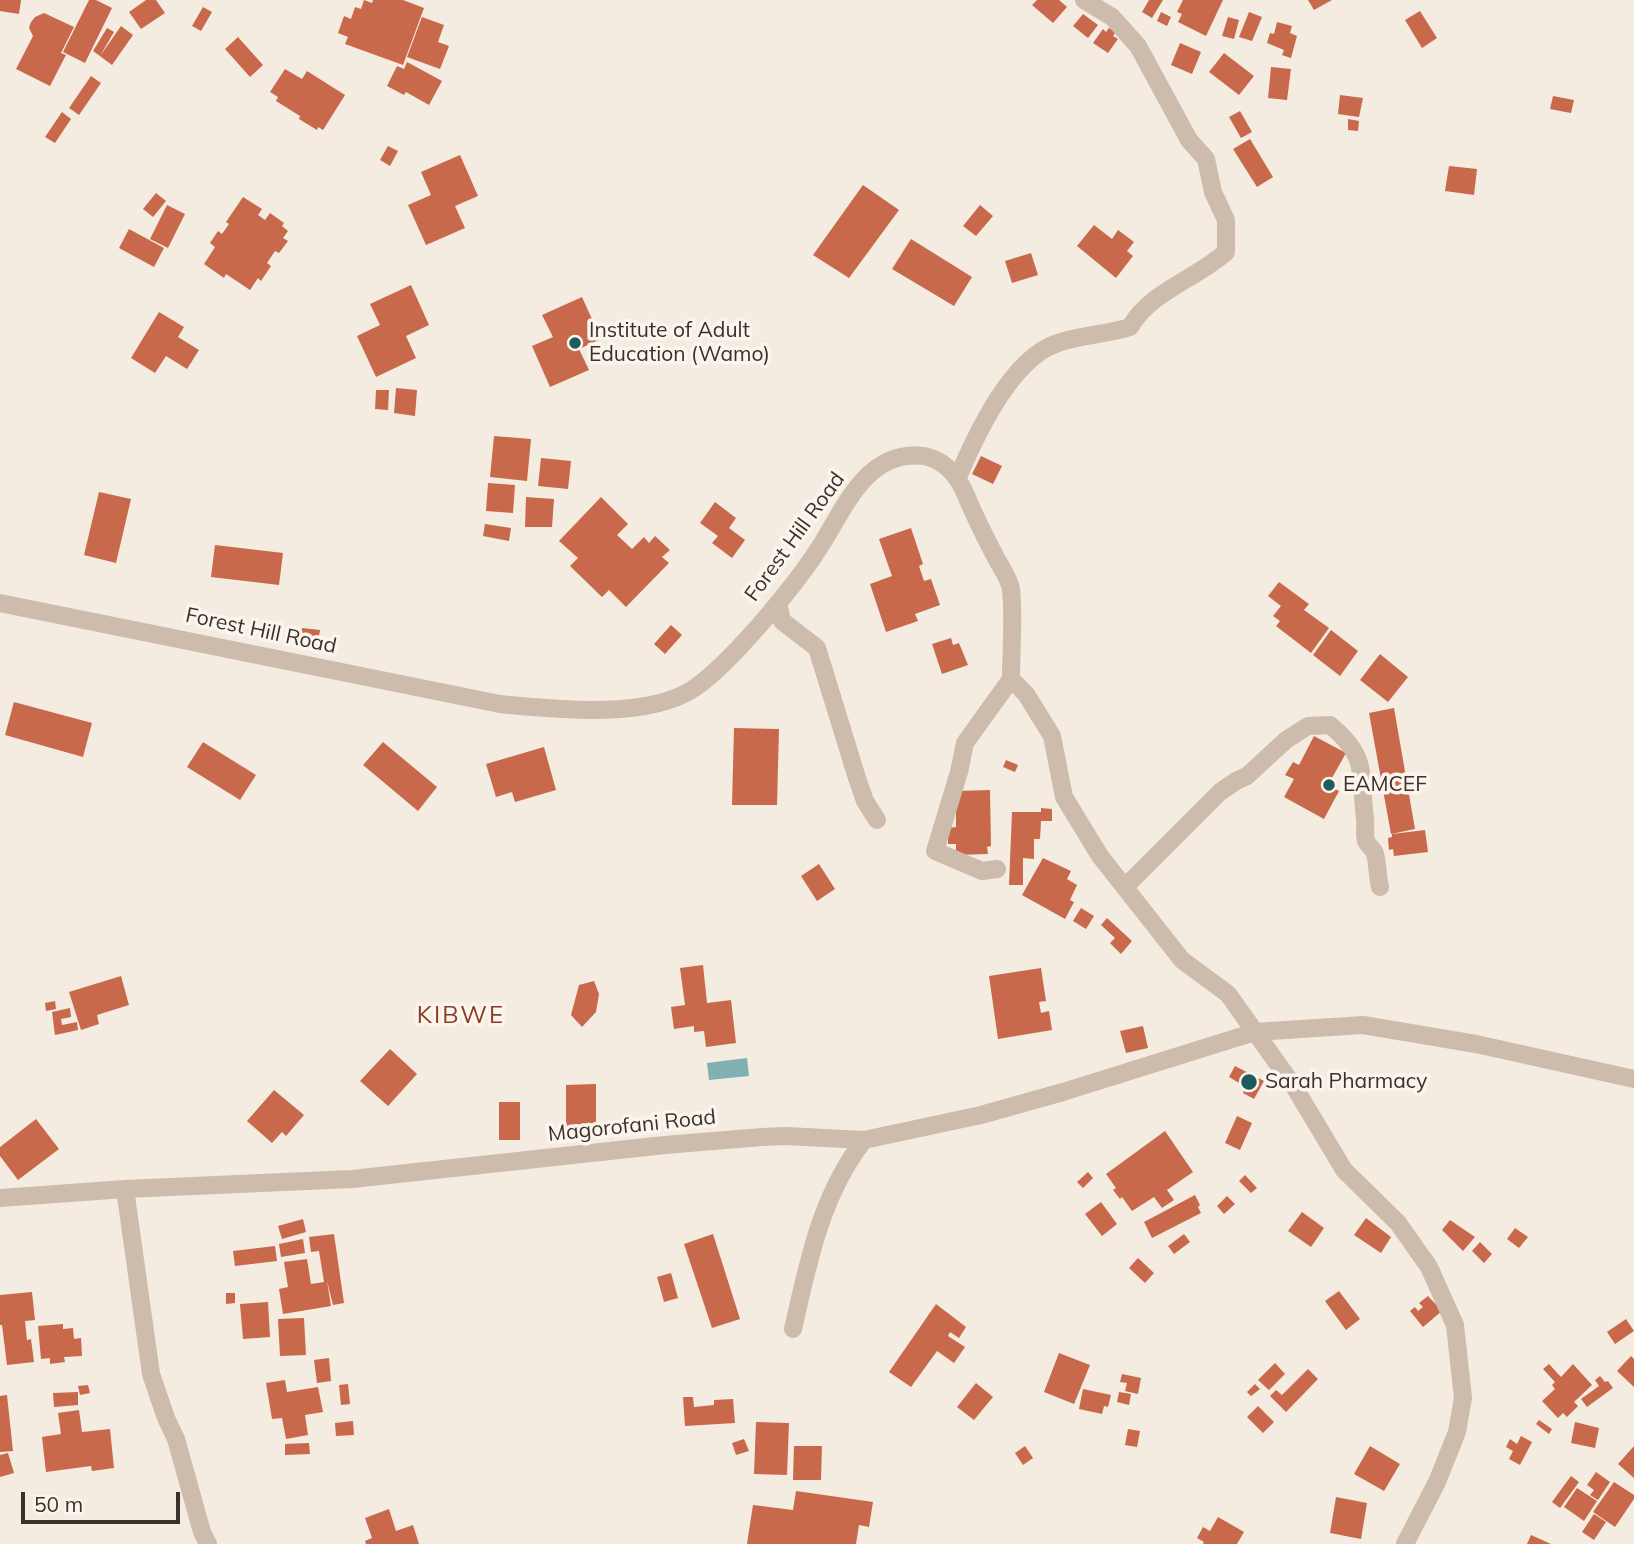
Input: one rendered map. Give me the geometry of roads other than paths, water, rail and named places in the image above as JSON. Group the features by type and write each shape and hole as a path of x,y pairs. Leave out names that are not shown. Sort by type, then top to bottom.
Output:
{"street":[{"path":"997,869 982,871 935,851 965,743 1011,679 1011,586 977,521 958,477 980,428 1033,358 1046,348 1068,340 1130,327 1137,315 1155,300 1212,265 1226,252 1226,220 1213,192 1206,159 1189,140 1138,46 1112,17 1084,0"},
{"name":"Forest Hill Road","path":"0,603 500,704 573,711 645,705 689,691 708,677 778,603 821,545 855,489 875,470 905,454 930,457 958,477"},
{"path":"778,603 782,621 817,648 864,801 877,820"},
{"path":"1011,679 1026,694 1052,736 1064,797 1100,856 1182,960 1228,994 1294,1088 1344,1170 1398,1223 1429,1267 1455,1325 1463,1398 1457,1432 1437,1482 1405,1544"},
{"path":"1125,887 1220,792 1247,776 1286,740 1308,726 1330,725 1348,740 1360,763 1366,841 1375,852 1380,887"},
{"name":"Magorofani Road","path":"0,1198 125,1189 352,1179 762,1137 864,1140 981,1115 1052,1096 1255,1032 1363,1026 1476,1044 1634,1079"},
{"path":"793,1329 820,1224 848,1163 864,1140"},
{"path":"125,1189 151,1374 176,1439 201,1532 208,1544"}],"water":[{"path":"747,1058 749,1076 709,1080 707,1063"}],"place":[{"name":"Institute of Adult Education (Wamo)","path":"575,343"},
{"name":"EAMCEF","path":"1329,785"},
{"name":"Sarah Pharmacy","path":"1249,1082"}],"district":[{"name":"KIBWE","path":"461,1016"}]}
